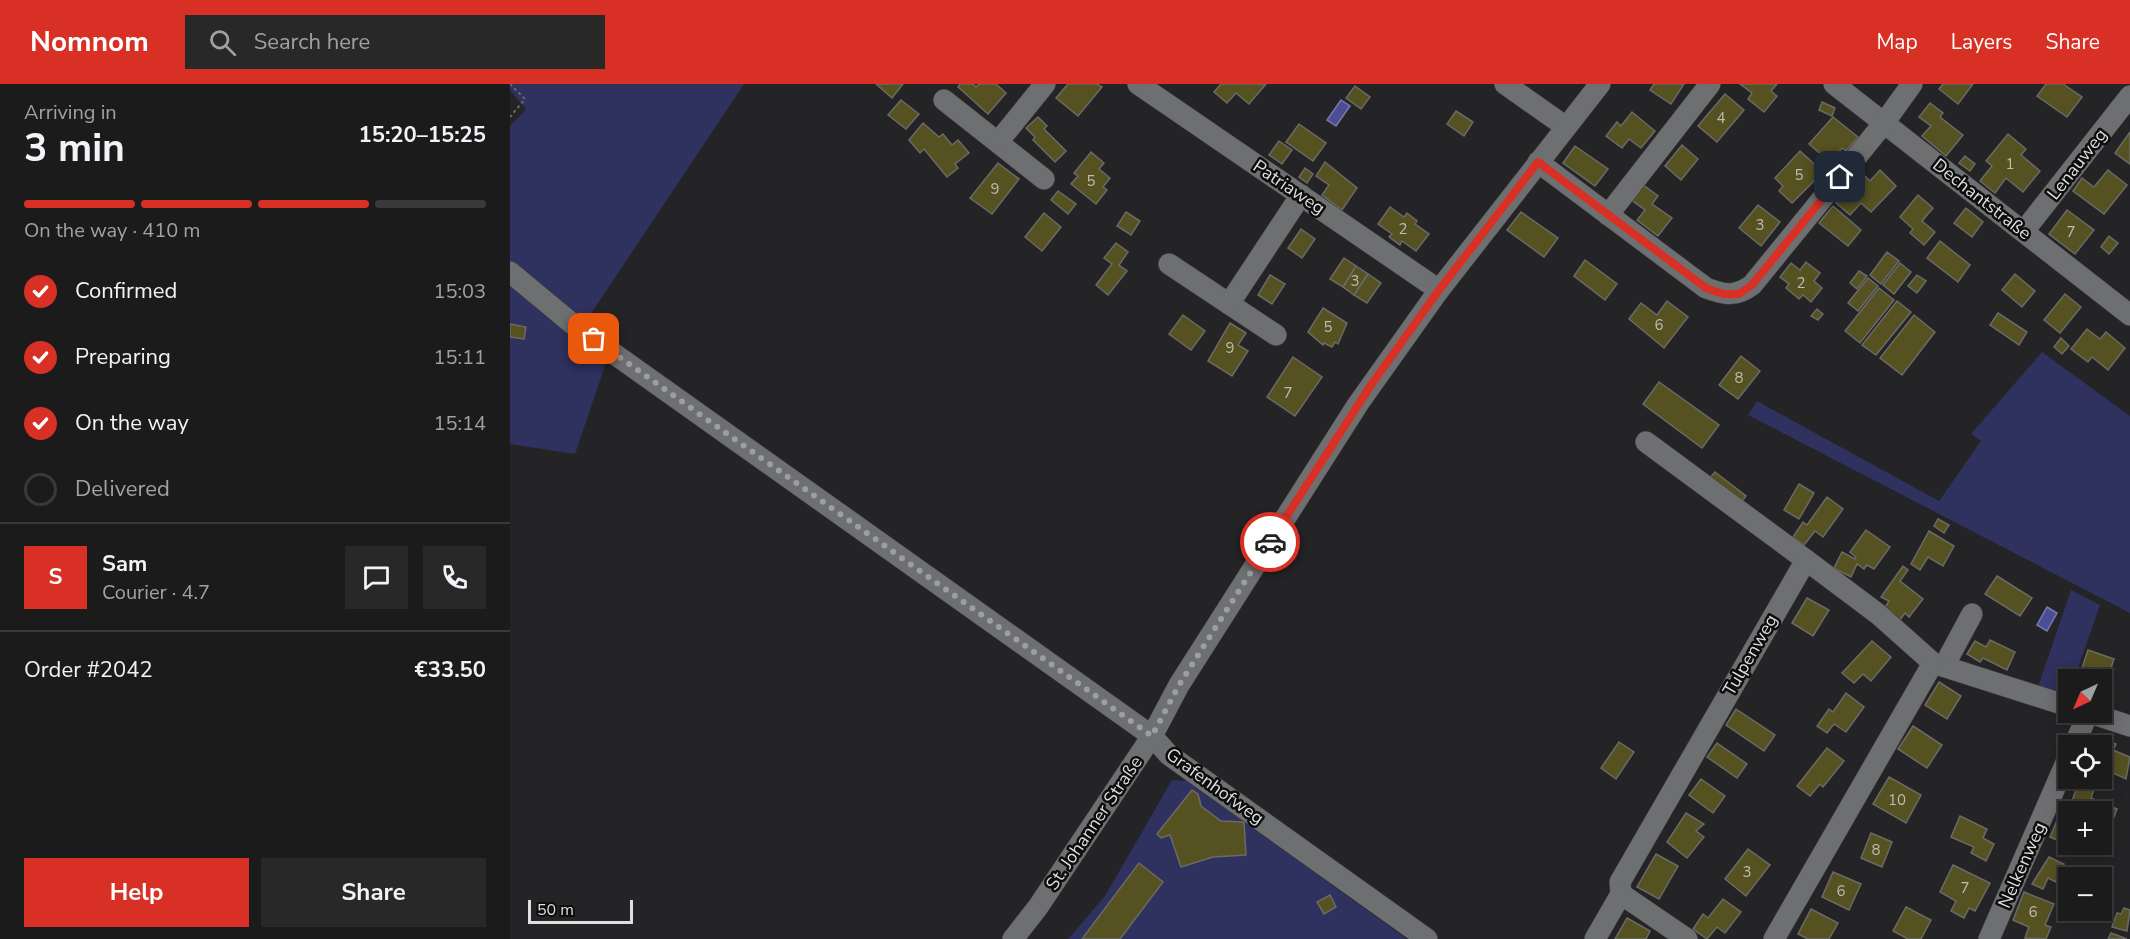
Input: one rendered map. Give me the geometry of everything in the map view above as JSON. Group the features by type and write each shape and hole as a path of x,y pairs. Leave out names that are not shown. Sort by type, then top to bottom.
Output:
{"street":[{"path":"998,142 1045,84"},
{"name":"Patriaweg","path":"1138,84 1439,290"},
{"path":"1505,84 1566,127"},
{"name":"St. Johanner Straße","path":"1013,939 1038,907 1152,736 1179,685 1306,483 1439,290 1600,84"},
{"path":"1608,215 1710,84"},
{"name":"Dechantstraße","path":"1834,84 2130,315"},
{"path":"1538,162 1706,288 1723,294 1739,294 1752,285 1884,123 1912,84"},
{"name":"Lenauweg","path":"2024,231 2130,96"},
{"path":"944,100 1044,179"},
{"path":"1229,304 1301,195"},
{"path":"1169,264 1276,335"},
{"name":"Grafenhofweg","path":"510,272 575,326 1152,736 1169,755 1427,939"},
{"path":"1646,442 1878,614 1939,664 2058,703"},
{"name":"Tulpenweg","path":"1596,939 1621,894 1620,882 1806,560"},
{"path":"1774,939 1939,664 1972,614"},
{"path":"2112,720 2130,726"},
{"name":"Nelkenweg","path":"1989,939 2058,781"},
{"path":"1621,894 1687,939"}],"path":[{"path":"510,84 525,99 510,117"}],"shaded area":[{"path":"510,84 744,84 588,318 613,342 575,454 510,444 510,126 526,109 510,90"},
{"path":"1341,100 1350,106 1336,126 1327,120"},
{"path":"2042,352 2130,416 2130,613 1748,415 1757,401 1939,501 1981,441 1971,434"},
{"path":"2071,590 2100,605 2078,669 2058,669 2058,693 2038,687"},
{"path":"2047,607 2057,613 2047,631 2037,625"},
{"path":"1172,780 1187,781 1407,939 1068,939 1105,896"}],"building":[{"path":"876,84 903,84 892,98"},
{"path":"960,84 973,84 976,87 979,84 996,84 1006,93 988,114 958,87"},
{"path":"1068,84 1097,84 1102,87 1078,116 1056,98"},
{"path":"1221,84 1266,84 1249,104 1236,93 1227,103 1214,92"},
{"path":"1654,84 1684,84 1671,104 1650,90"},
{"path":"1740,84 1777,84 1771,91 1777,96 1764,112 1748,99 1752,93"},
{"path":"1943,84 1973,84 1958,104 1939,89"},
{"path":"2046,84 2063,84 2082,97 2067,117 2037,96"},
{"path":"1355,86 1370,97 1361,109 1346,98"},
{"path":"1725,94 1744,110 1717,142 1698,126"},
{"path":"901,100 919,114 906,129 888,115"},
{"path":"1822,102 1835,108 1832,116 1819,110"},
{"path":"1930,103 1943,113 1940,117 1963,135 1946,156 1922,136 1931,126 1919,117"},
{"path":"1456,111 1473,122 1464,136 1447,124"},
{"path":"1632,112 1655,131 1641,148 1629,139 1622,148 1606,136 1617,122 1621,126"},
{"path":"1038,117 1047,126 1044,129 1066,151 1055,162 1033,140 1035,137 1026,128"},
{"path":"1833,117 1858,137 1846,151 1842,148 1830,162 1809,144"},
{"path":"923,123 939,137 943,134 952,145 958,140 969,153 955,164 958,168 947,177 924,149 920,153 909,140"},
{"path":"1299,124 1326,143 1313,161 1286,142"},
{"path":"2130,132 2130,164 2115,153"},
{"path":"2008,134 2026,149 2021,155 2040,171 2023,192 2006,178 1995,193 1980,181 1992,166 1986,161"},
{"path":"1279,141 1292,150 1282,164 1269,155"},
{"path":"1682,145 1698,159 1681,180 1665,166"},
{"path":"1575,146 1608,169 1595,186 1563,163"},
{"path":"1800,151 1823,172 1792,203 1779,191 1783,186 1775,178"},
{"path":"1091,152 1104,163 1099,169 1110,178 1103,187 1107,190 1096,204 1071,184 1078,176 1074,173"},
{"path":"1965,156 1975,164 1970,171 1959,163"},
{"path":"1325,162 1357,188 1342,210 1322,195 1329,185 1316,176"},
{"path":"998,163 1019,179 992,214 970,198"},
{"path":"1305,168 1313,174 1307,183 1299,177"},
{"path":"1880,170 1896,186 1871,212 1861,203 1850,215 1836,203 1862,173 1870,181"},
{"path":"2108,170 2127,185 2104,214 2073,191 2082,178 2094,187"},
{"path":"1642,184 1658,196 1652,204 1672,218 1658,236 1637,220 1645,210 1630,199"},
{"path":"1058,191 1076,204 1068,214 1051,200"},
{"path":"1918,195 1933,208 1922,221 1935,232 1924,245 1910,233 1913,229 1900,217"},
{"path":"1758,205 1780,222 1761,246 1739,228"},
{"path":"1833,206 1861,230 1848,246 1819,223"},
{"path":"1390,207 1404,217 1407,213 1417,221 1415,224 1429,234 1416,251 1402,241 1400,245 1389,237 1392,234 1378,224"},
{"path":"1966,208 1983,222 1972,237 1954,223"},
{"path":"2067,210 2094,230 2075,254 2049,234"},
{"path":"1126,212 1140,221 1131,235 1117,226"},
{"path":"1521,212 1558,238 1544,257 1507,230"},
{"path":"1044,213 1061,227 1042,251 1025,237"},
{"path":"1301,229 1315,239 1302,258 1288,248"},
{"path":"2109,236 2118,243 2109,254 2101,247"},
{"path":"1940,241 1970,265 1958,282 1927,258"},
{"path":"1116,243 1128,252 1119,265 1127,271 1108,295 1096,285 1112,264 1104,258"},
{"path":"1887,252 1899,261 1881,284 1870,275"},
{"path":"1344,258 1356,266 1343,287 1330,279"},
{"path":"1585,260 1617,284 1605,300 1574,276"},
{"path":"1806,262 1820,273 1814,281 1822,288 1811,302 1803,295 1799,299 1786,288 1789,284 1780,277 1791,263 1800,270"},
{"path":"1900,263 1911,272 1894,294 1883,285"},
{"path":"1356,266 1368,274 1354,295 1343,287"},
{"path":"1859,271 1867,276 1857,289 1850,283"},
{"path":"1368,274 1381,283 1367,303 1354,295"},
{"path":"2015,274 2035,291 2022,307 2002,290"},
{"path":"1270,275 1285,284 1272,304 1258,295"},
{"path":"1917,275 1926,281 1917,293 1908,286"},
{"path":"1868,278 1878,286 1858,311 1848,303"},
{"path":"1879,288 1894,300 1860,343 1845,331"},
{"path":"2065,294 2081,307 2060,333 2044,320"},
{"path":"1667,301 1688,317 1664,348 1629,319 1641,303 1657,315"},
{"path":"1897,301 1911,312 1876,355 1862,345"},
{"path":"1323,308 1347,323 1338,344 1335,342 1332,347 1324,343 1323,345 1308,332"},
{"path":"1817,309 1823,314 1818,320 1811,316"},
{"path":"1998,313 2027,332 2019,345 1990,325"},
{"path":"1183,315 1205,331 1191,350 1169,334"},
{"path":"1914,315 1935,332 1902,375 1880,358"},
{"path":"1230,323 1246,333 1238,345 1248,351 1232,376 1208,361"},
{"path":"510,324 526,327 524,339 510,337"},
{"path":"2087,329 2100,339 2106,332 2125,348 2108,370 2092,357 2088,362 2071,349"},
{"path":"2061,338 2069,346 2062,354 2054,347"},
{"path":"1741,356 1760,371 1738,399 1719,385"},
{"path":"1293,357 1322,377 1295,416 1267,397"},
{"path":"1659,382 1719,425 1702,448 1643,404"},
{"path":"1715,472 1746,496 1740,504 1708,480"},
{"path":"1799,484 1814,493 1799,519 1784,510"},
{"path":"1827,497 1843,509 1823,537 1815,531 1804,545 1793,537 1803,522 1807,525"},
{"path":"1938,519 1949,525 1944,533 1934,526"},
{"path":"1866,530 1890,547 1874,569 1867,565 1864,569 1857,564 1851,577 1834,568 1842,552 1855,559 1856,557 1850,552"},
{"path":"1929,531 1954,546 1943,566 1928,557 1920,570 1911,564"},
{"path":"1903,566 1908,570 1900,581 1923,599 1909,617 1905,613 1900,620 1884,609 1889,601 1881,597"},
{"path":"1997,576 2032,598 2020,616 1985,594"},
{"path":"1807,598 1829,610 1813,636 1792,623"},
{"path":"1990,640 2015,652 2007,670 1983,658 1980,662 1967,654 1975,641 1986,647"},
{"path":"1872,641 1891,657 1871,681 1863,674 1854,683 1842,673"},
{"path":"2088,650 2114,659 2111,669 2082,669"},
{"path":"1939,682 1961,696 1947,719 1925,705"},
{"path":"1846,693 1864,707 1846,732 1834,724 1827,733 1817,726 1829,709 1833,712"},
{"path":"1736,709 1775,735 1764,751 1726,725"},
{"path":"1913,726 1942,745 1927,768 1898,749"},
{"path":"1619,742 1634,752 1616,779 1601,768"},
{"path":"2112,742 2116,744 2113,750 2130,757 2126,779 2112,773"},
{"path":"1717,743 1747,764 1737,778 1707,757"},
{"path":"1827,748 1844,761 1823,787 1820,784 1810,796 1797,786"},
{"path":"1889,777 1921,795 1906,823 1873,804"},
{"path":"1701,779 1725,796 1713,813 1689,795"},
{"path":"2076,789 2094,789 2091,798 2098,801 2072,801"},
{"path":"1192,790 1198,794 1201,806 1221,821 1244,822 1246,855 1213,857 1181,867 1170,835 1161,838 1157,834"},
{"path":"2112,807 2117,809 2112,822"},
{"path":"1686,813 1704,824 1696,831 1704,837 1687,858 1667,842"},
{"path":"1960,816 1987,829 1983,838 1994,844 1986,861 1971,853 1974,847 1951,837"},
{"path":"2058,818 2058,840 2050,837"},
{"path":"1871,833 1892,842 1882,867 1861,858"},
{"path":"1748,849 1770,865 1746,896 1725,879"},
{"path":"1656,854 1678,866 1659,899 1637,887"},
{"path":"2049,857 2064,864 2063,867 2058,867 2056,882 2048,878 2043,889 2032,884"},
{"path":"1139,863 1163,882 1120,939 1082,939"},
{"path":"1953,865 1990,883 1975,911 1969,908 1964,918 1951,911 1956,901 1940,892"},
{"path":"1833,872 1861,884 1849,910 1822,897"},
{"path":"2024,892 2054,904 2045,925 2051,927 2046,939 2025,938 2029,927 2013,920"},
{"path":"1330,895 1336,907 1324,914 1317,902"},
{"path":"1723,899 1741,912 1725,933 1717,927 1707,939 1693,929 1703,914 1708,918"},
{"path":"1906,907 1931,920 1921,939 1908,939 1893,931"},
{"path":"2124,908 2130,910 2127,931 2112,927 2117,913 2121,914"},
{"path":"1811,909 1838,923 1829,939 1808,939 1798,934"},
{"path":"1627,918 1650,931 1646,939 1615,939"},
{"path":"2111,933 2127,939 2108,939"}],"way so far":[{"path":"594,339 1152,736 1179,685 1270,542"}],"route":[{"path":"1270,542 1371,385 1439,290 1538,162 1678,269 1706,288 1723,294 1739,294 1752,285 1840,177"}]}
